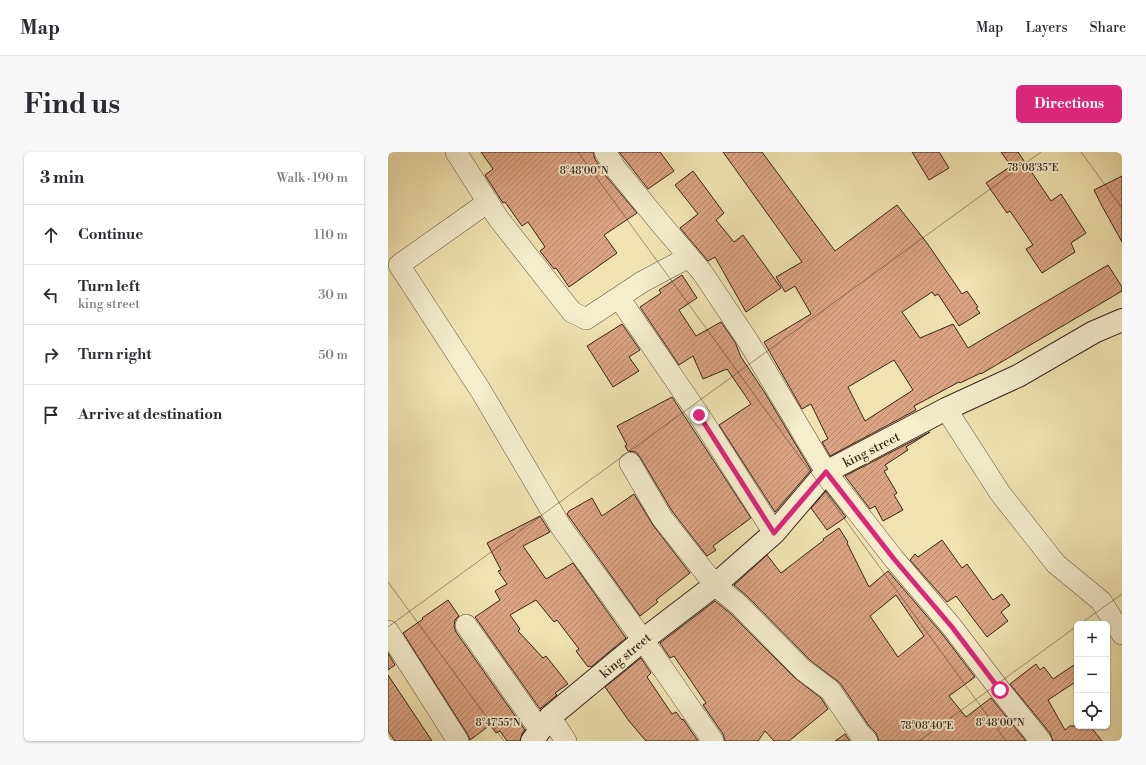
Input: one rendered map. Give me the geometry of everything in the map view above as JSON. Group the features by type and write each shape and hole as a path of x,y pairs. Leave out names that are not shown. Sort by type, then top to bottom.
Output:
{"street":[{"path":"456,152 498,218 572,312 586,319 642,282 689,258"},
{"path":"605,152 616,169 702,272 748,341 826,472 894,559 952,627 1041,741"},
{"path":"488,202 399,264 481,391 561,527 643,640 713,741"},
{"path":"619,298 699,415 774,533"},
{"name":"king street","path":"541,729 643,640 715,585 774,533 826,472 946,409 1018,376 1094,332 1122,320"},
{"path":"946,409 1000,493 1056,564 1101,601 1122,634"},
{"path":"630,463 662,518 715,585 739,605 803,670 830,690 866,741"},
{"path":"466,625 541,729 566,741"},
{"path":"388,630 458,741"}],"building":[{"path":"481,152 593,152 595,159 606,176 637,213 604,235 617,253 569,287 556,268 554,269 540,251 545,247 528,222 522,226 505,202 503,203 485,175 493,169"},
{"path":"619,152 660,152 674,171 648,189"},
{"path":"723,152 762,152 835,251 897,205 927,243 962,294 967,291 978,307 976,308 980,313 959,326 938,294 935,296 932,292 902,312 920,338 953,324 968,348 1108,265 1122,287 1122,291 981,374 960,383 959,382 914,406 916,410 830,456 822,442 828,439 811,404 802,409 764,342 811,314 795,286 785,292 776,277 802,262","holes":["894,360 913,390 865,421 848,387"]},
{"path":"912,152 939,152 949,168 929,180"},
{"path":"1001,152 1018,152 1051,201 1061,194 1086,233 1071,243 1075,252 1042,273 1026,249 1033,245 1010,211 1007,213 986,183 1011,166"},
{"path":"693,171 724,213 716,220 734,242 743,235 781,288 746,312 715,257 708,261 680,228 698,214 675,185"},
{"path":"1122,176 1122,242 1094,190"},
{"path":"682,275 697,298 679,310 696,336 721,322 735,342 741,357 765,393 811,470 775,512 719,425 751,404 727,369 703,379 693,356 679,365 640,307 661,293 659,290"},
{"path":"622,324 640,350 629,357 639,371 613,387 587,346"},
{"path":"672,397 751,518 713,546 716,550 707,556 672,511 640,457 636,452 628,451 625,446 627,445 617,426"},
{"path":"930,432 906,447 908,450 885,465 888,469 884,471 897,493 894,495 903,510 883,521 875,506 870,509 845,476"},
{"path":"826,491 846,517 827,530 811,508"},
{"path":"634,494 653,525 690,573 656,600 658,602 640,616 567,514 569,511 592,498 602,516"},
{"path":"540,516 550,532 523,546 546,579 573,563 626,638 591,667 588,667 576,651 579,649 557,620 554,622 536,600 510,615 520,629 518,631 543,658 546,656 568,684 555,693 557,695 540,709 475,617 500,600 495,591 507,584 498,571 501,570 487,543"},
{"path":"839,528 848,542 847,543 869,587 888,571 943,635 975,677 949,696 966,717 991,698 1026,741 879,741 876,733 869,726 840,683 811,661 748,597 734,585 767,555 781,573 824,540 823,539","holes":["896,595 924,636 898,657 870,616"]},
{"path":"942,540 962,568 967,564 993,600 1002,594 1010,605 1001,612 1008,621 987,637 956,596 947,602 910,560 915,554 918,557"},
{"path":"448,600 459,616 455,620 454,626 456,632 525,730 520,741 507,741 500,731 496,733 490,725 470,740 403,633"},
{"path":"715,601 731,614 795,678 821,698 828,709 789,741 774,741 765,731 758,741 725,741 723,734 703,705 706,703 674,656 670,658 660,643"},
{"path":"388,653 395,665 388,670"},
{"path":"641,658 651,673 647,677 672,714 676,712 682,720 683,719 698,741 646,741 629,721 605,687"},
{"path":"1036,664 1040,670 1044,667 1053,679 1074,665 1074,683 1048,700 1065,730 1070,726 1074,726 1074,729 1092,729 1102,741 1053,741 1050,733 1010,684"},
{"path":"388,675 432,741 395,741 388,731"},
{"path":"845,734 850,741 835,741"}],"route":[{"path":"699,415 774,533 826,472 894,559 952,627 1000,690"}]}
